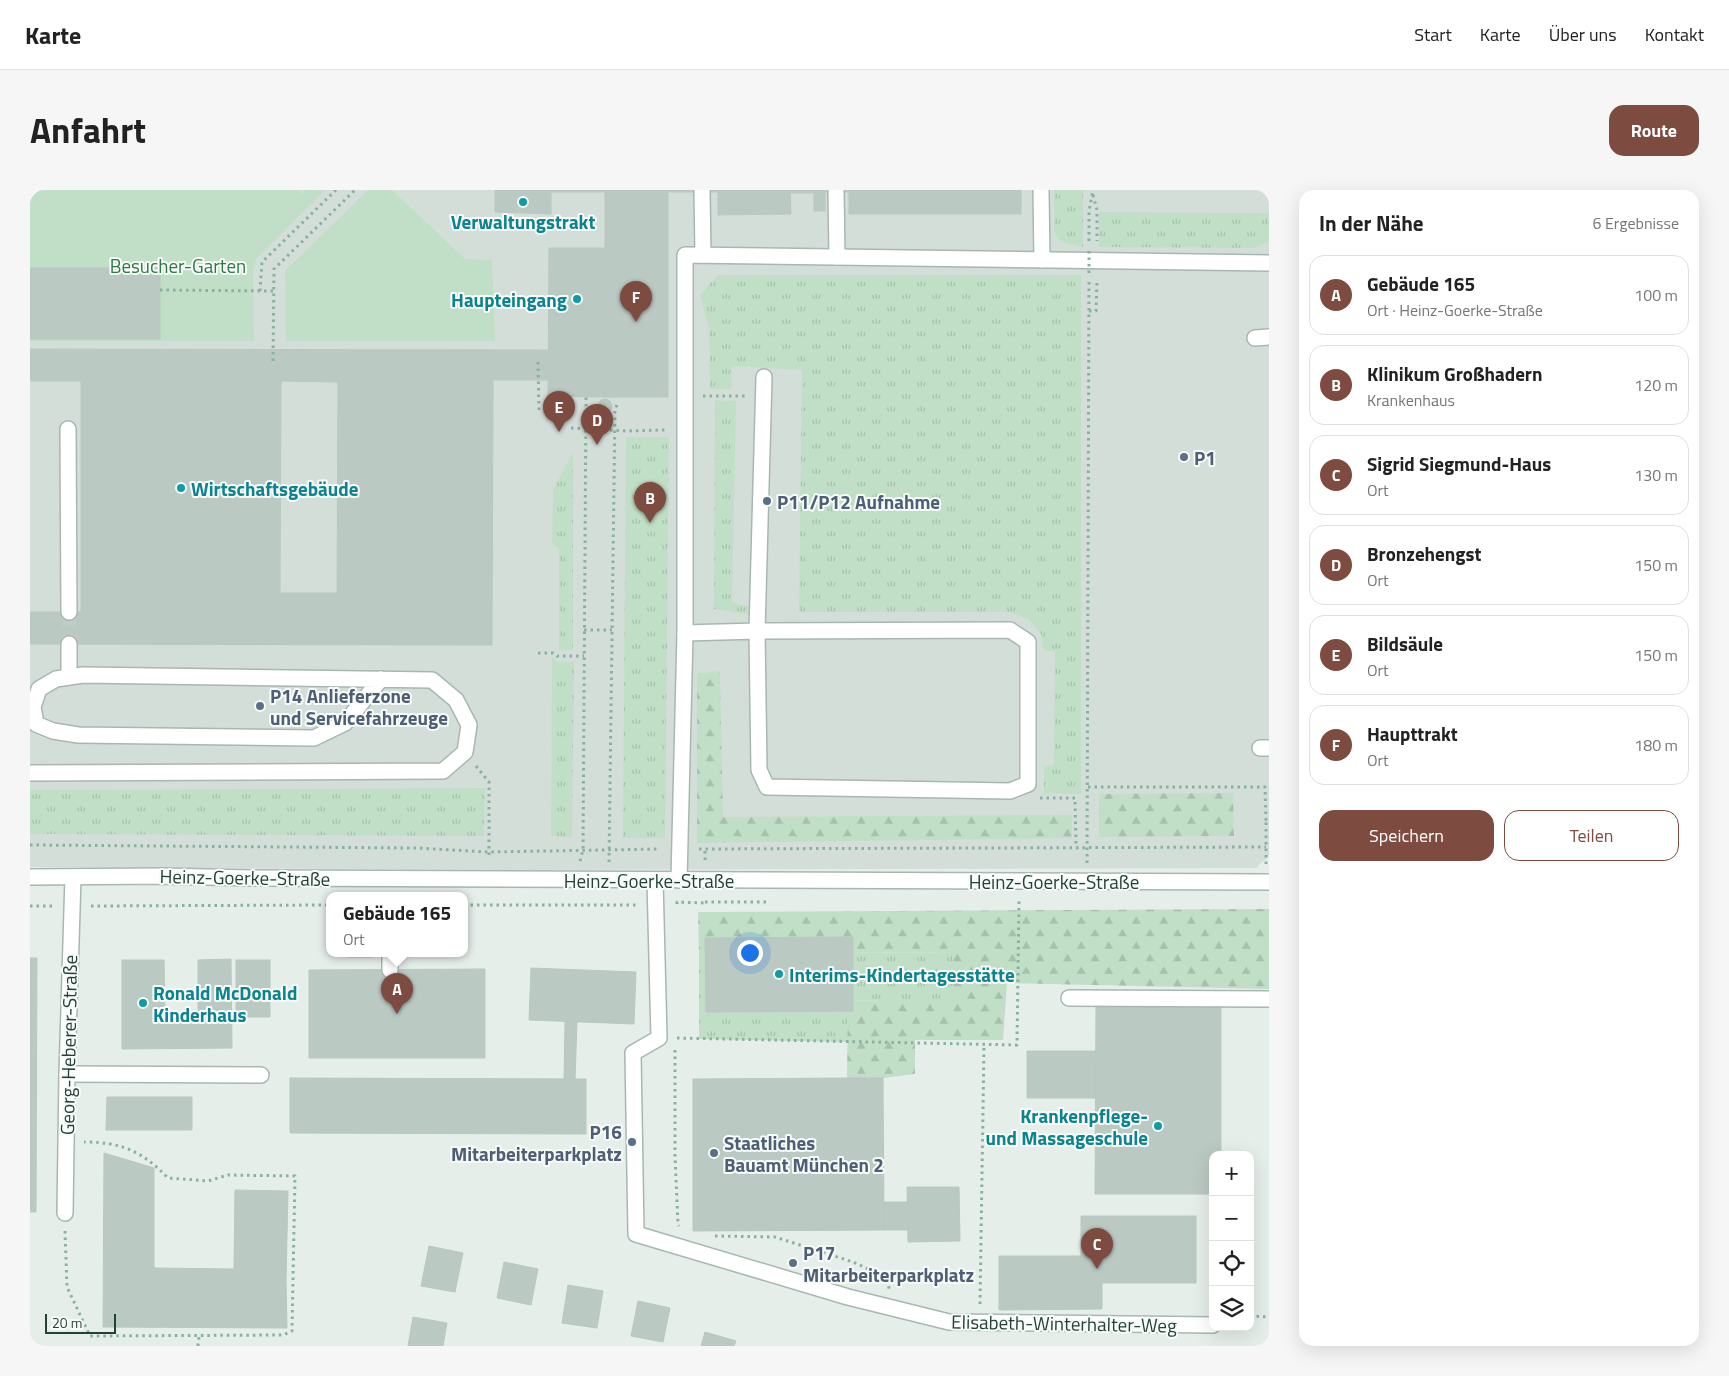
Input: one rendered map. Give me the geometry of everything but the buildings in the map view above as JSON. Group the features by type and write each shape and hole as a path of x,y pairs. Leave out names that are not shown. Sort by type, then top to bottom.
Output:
{"street":[{"path":"702,190 703,255"},
{"path":"836,190 837,257"},
{"path":"1042,190 1042,260"},
{"path":"679,880 685,632 685,255 1042,260 1093,267 1269,263"},
{"path":"685,632 757,631 1010,630 1028,642 1028,784 1010,791 767,787 759,770 757,631 764,376"},
{"path":"68,429 69,612"},
{"path":"69,644 69,677"},
{"path":"30,773 443,771 465,752 469,725 456,700 432,680 381,679 82,675 56,679 39,689 33,707 36,724 53,731 78,735 314,738 345,723 381,679"},
{"name":"Heinz-Goerke-Straße","path":"30,877 162,876 573,880 1268,882"},
{"name":"Georg-Heberer-Straße","path":"65,1213 73,877"},
{"path":"655,880 659,1038"},
{"path":"390,957 390,970"},
{"path":"1069,998 1269,999"},
{"name":"Elisabeth-Winterhalter-Weg","path":"659,1038 633,1053 636,1234 848,1297 949,1322 1209,1325"},
{"path":"67,1074 261,1075"}],"path":[{"path":"260,291 262,262 336,190"},
{"path":"273,361 274,269 355,190"},
{"path":"1089,312 1096,311 1093,267 1089,247 1089,211 1093,190"},
{"path":"1088,838 1089,312 1097,210 1093,195"},
{"path":"160,290 274,291"},
{"path":"538,362 539,413"},
{"path":"685,396 764,396"},
{"path":"573,880 583,850 586,397"},
{"path":"609,880 615,408 617,405"},
{"path":"571,428 669,430"},
{"path":"584,630 612,630"},
{"path":"538,653 553,653 557,656 584,656"},
{"path":"465,752 489,782 489,858"},
{"path":"1028,784 1036,798 1075,798 1076,848"},
{"path":"1088,787 1265,787 1268,820 1266,848 1268,882"},
{"path":"30,845 416,848 489,852 680,848 1266,848"},
{"path":"659,1038 984,1045 1017,1044 1018,881"},
{"path":"677,902 677,912"},
{"path":"468,905 656,905 677,902 705,903"},
{"path":"30,906 326,905"},
{"path":"675,1029 675,1156 678,1224 685,1231"},
{"path":"980,1312 984,1045"},
{"path":"65,1213 67,1287 90,1336 283,1335 292,1331 295,1176 228,1175 208,1181 168,1178 156,1165 132,1150 104,1142 66,1143"},
{"path":"708,1237 723,1235 775,1237 853,1262 888,1278 889,1291"},
{"path":"1254,1316 1269,1317"},
{"path":"198,1346 199,1336"}],"shaded area":[{"path":"30,190 1269,190 1269,856 1256,868 509,870 30,867"}],"green space":[{"name":"Besucher-Garten","path":"30,190 300,190 302,194 306,190 325,190 256,259 253,272 254,341 30,341"},
{"name":"Besucher-Garten","path":"368,190 392,190 465,259 492,260 495,341 286,341 285,271"},
{"path":"1054,190 1083,190 1083,247 1061,242 1054,231"},
{"path":"1099,212 1269,213 1269,241 1254,248 1099,247"},
{"path":"718,275 1081,275 1081,794 1044,793 1044,766 1054,765 1055,651 1044,651 1041,634 1029,619 1009,612 799,612 802,370 732,366 731,389 710,389 709,329 700,295"},
{"path":"715,400 736,401 732,602 752,608 752,615 714,609"},
{"path":"626,437 669,437 665,838 623,838"},
{"path":"573,452 573,650 559,650 559,549 552,543 553,490"},
{"path":"552,657 558,662 574,662 572,837 551,836"},
{"path":"720,671 723,817 1072,815 1072,838 697,843 697,674"},
{"path":"485,788 484,836 30,834 30,790"},
{"path":"1233,793 1234,836 1099,837 1099,794"},
{"path":"1269,909 1269,989 1007,983 1003,1040 915,1040 915,1074 883,1078 847,1078 848,1000 954,1002 955,952 699,954 698,912"},
{"path":"955,952 955,1003 848,1000 848,1042 699,1039 699,954"}],"tunnel":[{"path":"69,612 69,644"}],"place":[{"name":"Verwaltungstrakt","path":"523,202"},
{"name":"Haupteingang","path":"577,299"},
{"name":"Haupttrakt","path":"636,322"},
{"name":"Bildsäule","path":"559,432"},
{"name":"Bronzehengst","path":"597,445"},
{"name":"P1","path":"1184,457"},
{"name":"Wirtschaftsgebäude","path":"181,488"},
{"name":"P11/P12 Aufnahme","path":"767,501"},
{"name":"Klinikum Großhadern","path":"650,523"},
{"name":"P14 Anlieferzone und Servicefahrzeuge","path":"260,706"},
{"name":"Interims-Kindertagesstätte","path":"779,974"},
{"name":"Ronald McDonald Kinderhaus","path":"143,1003"},
{"name":"Gebäude 165","path":"397,1014"},
{"name":"Krankenpflege- und Massageschule","path":"1158,1126"},
{"name":"P16 Mitarbeiterparkplatz","path":"632,1142"},
{"name":"Staatliches Bauamt München 2","path":"714,1153"},
{"name":"P17 Mitarbeiterparkplatz","path":"793,1263"},
{"name":"Sigrid Siegmund-Haus","path":"1097,1269"}]}
